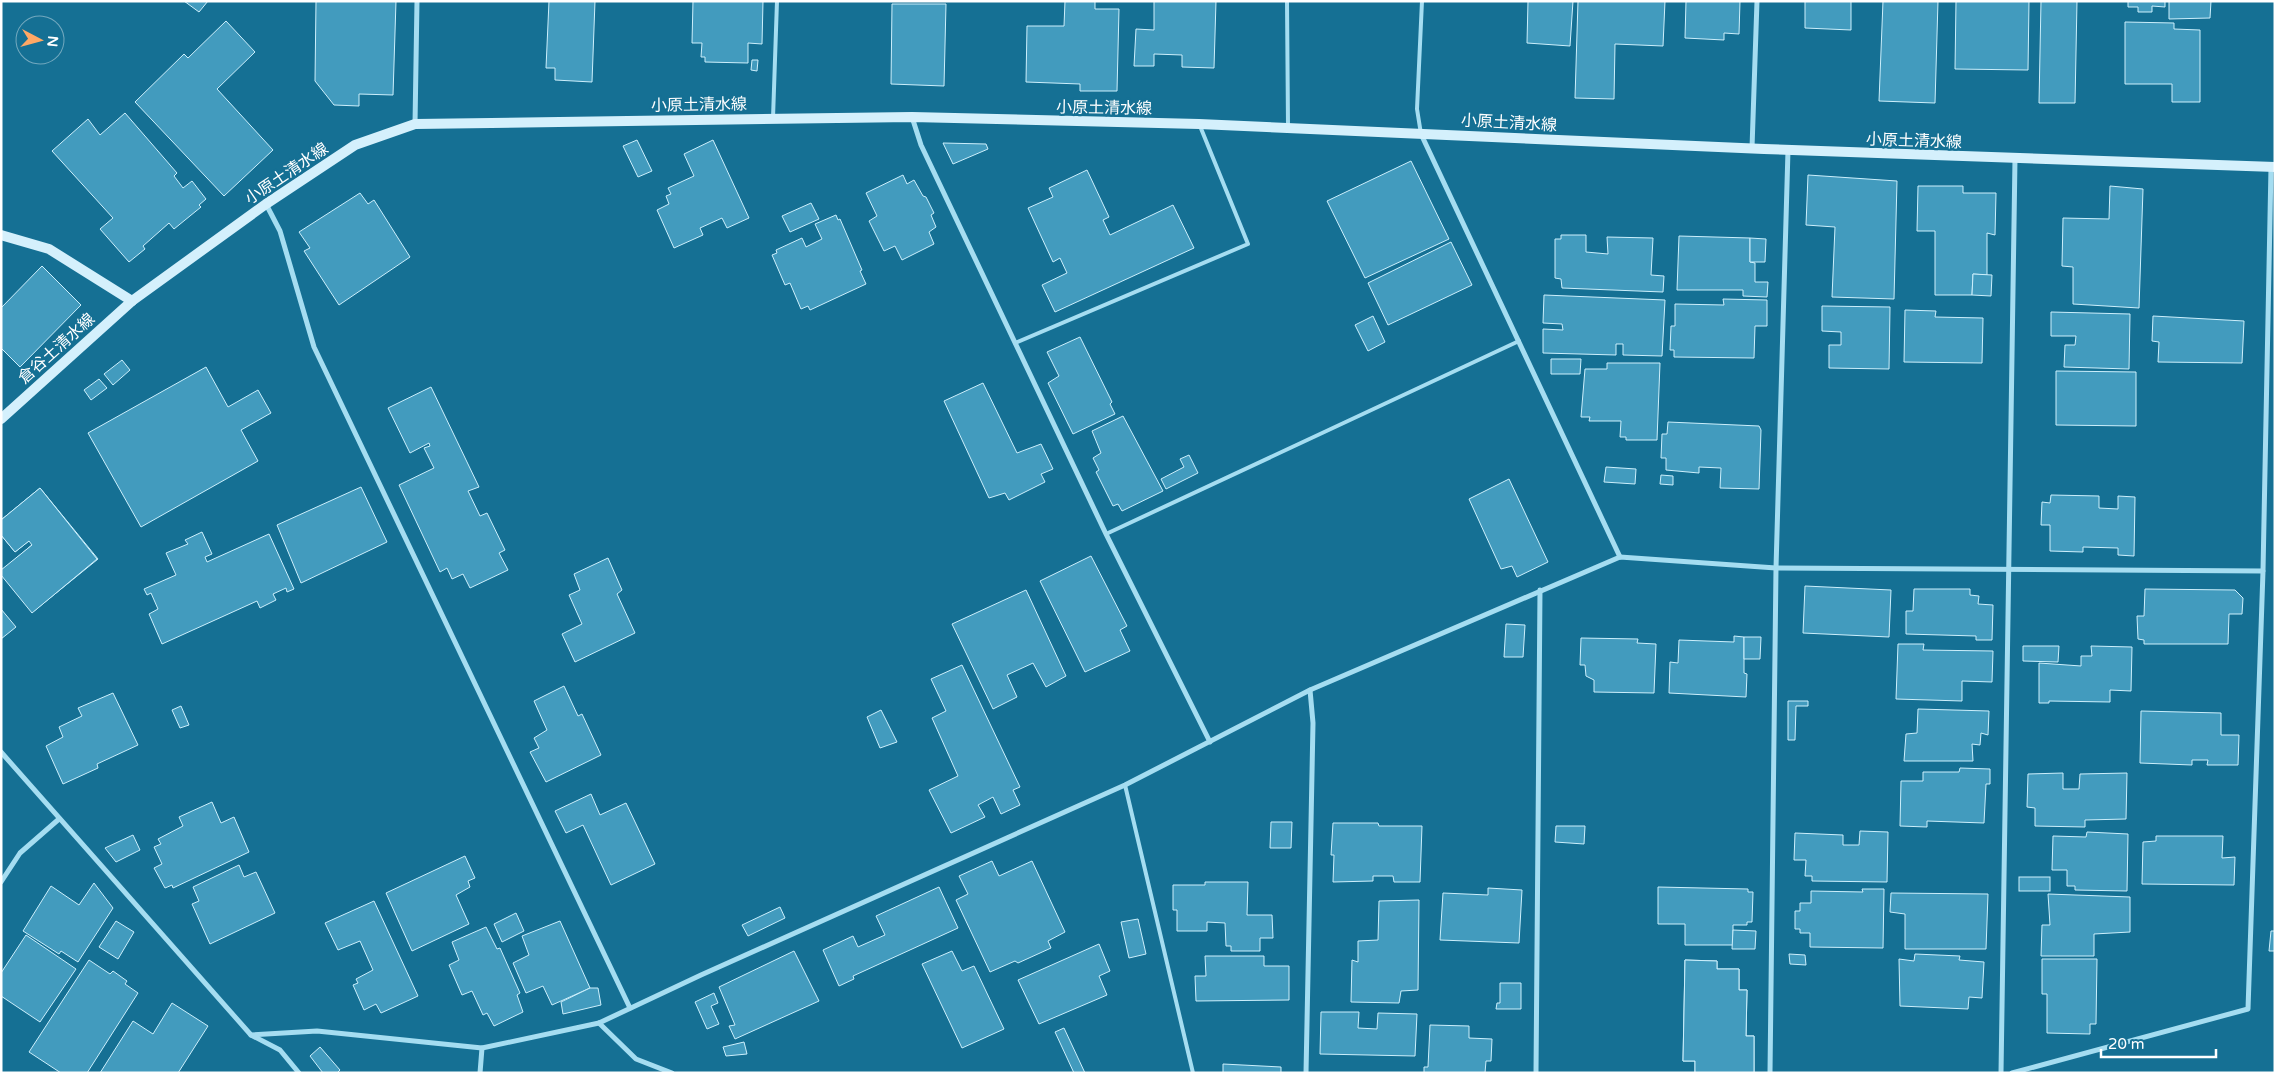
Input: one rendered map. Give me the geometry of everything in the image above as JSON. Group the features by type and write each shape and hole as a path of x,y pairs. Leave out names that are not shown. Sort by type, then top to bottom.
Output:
{"main road":[{"name":"小原土清水線","path":"132,301 266,204 355,145 415,124 912,117 1199,124 1788,150 2273,167"},
{"path":"1,235 49,249 132,301"},
{"name":"倉谷土清水線","path":"1,419 132,301"}],"street":[{"path":"415,124 417,1"},
{"path":"1752,148 1757,1"},
{"path":"912,117 921,145 1106,534 1210,742"},
{"path":"1421,134 1620,556"},
{"path":"1770,1073 1776,568 1788,150"},
{"path":"2001,1073 2015,159"},
{"path":"2012,1073 2248,1008 2263,571 2273,167"},
{"path":"266,204 280,231 314,347 630,1008"},
{"path":"251,1035 317,1031 482,1048 599,1023 1125,785 1310,690 1620,556 1776,568 2263,571"},
{"path":"1536,1073 1540,590"},
{"path":"1306,1073 1313,723 1310,690"},
{"path":"1,752 251,1035 280,1050 299,1073"},
{"path":"1,882 20,852 59,819"},
{"path":"599,1023 636,1059 672,1073"},
{"path":"480,1073 482,1048"}],"lane":[{"path":"773,118 777,1"},
{"path":"1287,1 1288,128"},
{"path":"1421,134 1417,109 1422,1"},
{"path":"1016,343 1248,244 1199,124"},
{"path":"1106,534 1519,341"},
{"path":"1125,785 1193,1073"}],"building":[{"path":"184,1 208,1 199,12"},
{"path":"316,1 396,1 393,95 359,94 359,106 334,105 315,81"},
{"path":"549,1 595,1 592,82 555,80 555,68 546,68"},
{"path":"693,1 763,1 762,44 748,43 748,63 705,62 705,57 701,57 702,43 692,43"},
{"path":"1065,1 1095,1 1095,9 1119,9 1117,91 1080,91 1080,84 1026,82 1027,26 1064,26"},
{"path":"1154,1 1216,1 1214,68 1182,67 1182,55 1154,54 1154,66 1134,66 1136,29 1154,30"},
{"path":"1528,1 1573,1 1570,46 1527,43"},
{"path":"1578,1 1665,1 1663,46 1615,44 1614,99 1575,98"},
{"path":"1686,1 1740,1 1739,34 1724,33 1724,40 1685,38"},
{"path":"1805,1 1851,1 1851,30 1805,28"},
{"path":"1883,1 1938,1 1935,103 1879,101"},
{"path":"1956,1 2029,1 2028,70 1955,69"},
{"path":"2041,1 2077,1 2075,103 2039,103"},
{"path":"2128,1 2165,1 2165,7 2152,6 2152,12 2138,12 2138,7 2128,7"},
{"path":"2169,1 2211,1 2210,18 2169,19"},
{"path":"892,4 946,4 944,86 891,84"},
{"path":"226,21 255,52 217,89 273,150 224,196 135,102 184,54 188,58"},
{"path":"2125,22 2174,23 2174,29 2200,30 2200,102 2172,102 2172,84 2125,84"},
{"path":"752,60 758,60 757,71 751,70"},
{"path":"125,113 177,173 174,176 183,188 192,181 206,199 199,205 201,207 174,229 169,223 143,246 145,249 129,262 100,229 113,218 52,151 88,119 100,135"},
{"path":"637,140 652,171 638,177 623,146"},
{"path":"713,140 749,218 727,228 722,218 700,228 703,235 674,248 657,210 669,204 666,196 671,194 668,188 694,176 684,154"},
{"path":"943,143 986,144 988,149 953,164"},
{"path":"1411,161 1449,239 1365,278 1327,201"},
{"path":"1087,170 1109,217 1103,220 1110,235 1173,205 1194,248 1055,312 1042,285 1067,273 1060,258 1053,262 1028,208 1053,197 1049,188"},
{"path":"903,175 907,184 914,180 923,196 926,197 934,213 931,215 936,227 929,232 934,244 902,260 895,246 884,251 869,221 877,216 866,193"},
{"path":"1808,175 1897,181 1894,299 1832,297 1835,227 1806,225"},
{"path":"1918,186 1963,186 1963,193 1996,193 1995,235 1987,233 1987,275 1973,274 1972,295 1935,295 1935,231 1917,231"},
{"path":"2110,186 2143,189 2139,308 2073,304 2073,267 2062,266 2063,218 2109,219"},
{"path":"360,193 368,204 374,200 410,257 339,305 304,251 310,248 299,232"},
{"path":"811,203 819,219 790,232 782,216"},
{"path":"836,215 838,220 840,219 866,284 810,310 808,306 801,309 790,283 785,285 772,255 777,253 776,250 802,238 806,247 822,239 815,224"},
{"path":"1561,235 1586,235 1586,252 1608,254 1607,237 1653,238 1651,275 1664,276 1663,292 1562,288 1561,279 1555,278 1555,239 1561,239"},
{"path":"1679,236 1750,238 1750,262 1755,263 1755,282 1768,282 1767,297 1743,296 1743,290 1677,290"},
{"path":"1750,238 1766,239 1765,262 1750,262"},
{"path":"1451,242 1472,285 1388,325 1368,283"},
{"path":"42,266 81,305 20,367 1,348 1,308"},
{"path":"1973,274 1992,275 1991,296 1972,295"},
{"path":"1544,295 1665,300 1662,356 1623,355 1623,344 1616,344 1616,355 1543,353 1543,329 1563,330 1562,324 1543,323"},
{"path":"1723,299 1767,300 1767,326 1755,326 1754,358 1674,357 1674,350 1670,350 1671,326 1675,326 1675,304 1724,305"},
{"path":"1822,306 1890,307 1889,369 1829,368 1829,345 1841,345 1841,332 1822,331"},
{"path":"1905,310 1936,311 1935,317 1983,318 1982,363 1904,362"},
{"path":"2051,312 2130,314 2129,369 2064,367 2065,345 2075,345 2076,336 2051,336"},
{"path":"1373,316 1385,342 1368,351 1355,325"},
{"path":"2153,316 2244,321 2242,363 2158,362 2159,342 2152,341"},
{"path":"1080,337 1112,402 1110,404 1115,414 1073,434 1048,383 1059,376 1047,352"},
{"path":"1551,359 1581,359 1580,374 1551,374"},
{"path":"122,360 130,370 113,385 104,374"},
{"path":"1607,363 1660,363 1657,440 1626,440 1626,437 1620,437 1621,421 1589,421 1590,417 1581,417 1585,369 1607,369"},
{"path":"206,367 228,407 258,390 271,413 241,430 258,461 141,527 88,433"},
{"path":"2056,371 2136,372 2136,426 2056,425"},
{"path":"99,379 107,388 91,400 84,390"},
{"path":"983,383 1017,453 1041,444 1053,469 1041,474 1045,482 1009,500 1005,493 989,498 944,401"},
{"path":"431,387 479,487 468,491 480,516 487,513 505,550 499,553 508,570 470,588 463,574 452,579 447,568 440,572 399,485 434,468 424,448 430,446 429,443 410,453 388,408"},
{"path":"1123,416 1163,491 1122,511 1118,504 1113,506 1096,472 1099,470 1093,458 1101,453 1092,431"},
{"path":"1668,422 1759,426 1761,430 1759,489 1720,488 1721,468 1699,467 1699,473 1666,470 1666,458 1661,458 1662,434 1667,434"},
{"path":"1189,455 1198,473 1166,489 1161,479 1184,467 1180,459"},
{"path":"1606,467 1636,469 1635,484 1604,482"},
{"path":"1661,475 1673,476 1673,485 1660,484"},
{"path":"1509,479 1548,562 1517,577 1512,566 1501,569 1469,499"},
{"path":"361,487 387,542 301,583 277,525"},
{"path":"40,488 98,559 34,611 1,571 33,544 30,540 15,552 1,535 1,520"},
{"path":"40,488 97,559 32,613 1,575 1,570 32,545 29,541 15,552 1,535 1,520"},
{"path":"2051,495 2099,496 2099,508 2118,509 2118,496 2135,497 2134,556 2118,555 2118,548 2083,547 2083,552 2050,551 2050,525 2041,525 2042,502 2050,503"},
{"path":"202,532 212,554 205,557 207,562 269,534 294,589 287,592 286,588 273,594 276,600 260,608 257,601 162,644 149,614 158,609 151,593 147,595 144,589 176,575 166,553 188,544 185,540"},
{"path":"1091,556 1127,626 1120,630 1130,651 1085,672 1040,581"},
{"path":"608,558 622,590 617,594 635,633 575,662 562,634 582,624 569,595 580,590 574,574"},
{"path":"1805,586 1891,590 1889,637 1803,633"},
{"path":"1914,589 1970,589 1970,595 1979,596 1978,604 1993,605 1992,640 1976,640 1976,636 1906,634 1906,611 1913,611"},
{"path":"2145,589 2235,590 2243,598 2242,614 2229,614 2228,644 2144,644 2144,640 2138,639 2137,616 2144,616"},
{"path":"1026,590 1066,676 1046,687 1033,663 1007,675 1017,697 993,709 952,624"},
{"path":"1,609 16,627 1,639"},
{"path":"1506,624 1525,625 1523,657 1504,657"},
{"path":"1734,636 1744,637 1744,673 1747,674 1746,697 1669,693 1670,662 1678,663 1679,640 1734,642"},
{"path":"1744,637 1761,637 1760,659 1744,659"},
{"path":"1581,638 1638,639 1637,643 1656,644 1654,693 1594,692 1594,680 1586,676 1585,665 1580,665"},
{"path":"1898,644 1924,644 1923,650 1993,651 1992,682 1962,681 1962,701 1896,699"},
{"path":"2023,646 2059,646 2058,662 2023,661"},
{"path":"2091,646 2132,647 2131,691 2110,690 2110,702 2049,701 2049,703 2039,703 2039,663 2081,666 2081,656 2092,656"},
{"path":"962,665 1020,787 1013,790 1020,805 1001,814 993,797 978,805 985,817 951,833 929,790 958,776 932,718 946,711 931,679"},
{"path":"564,686 578,716 582,714 601,755 546,782 530,752 539,748 534,738 547,730 534,701"},
{"path":"113,693 138,745 97,764 98,768 63,784 46,746 63,737 59,727 82,716 78,708"},
{"path":"1788,701 1808,701 1808,706 1796,706 1795,740 1788,740"},
{"path":"181,706 189,725 180,728 172,710"},
{"path":"1918,709 1989,711 1988,735 1981,733 1980,745 1972,744 1973,761 1904,761 1906,734 1917,733"},
{"path":"881,710 897,742 880,748 867,717"},
{"path":"2141,711 2221,713 2221,735 2239,735 2238,765 2207,765 2208,760 2192,760 2192,765 2140,763"},
{"path":"1960,768 1990,769 1990,784 1986,784 1984,823 1927,821 1927,827 1900,826 1901,781 1923,781 1923,772 1959,772"},
{"path":"2063,773 2063,789 2079,789 2080,774 2127,773 2126,819 2085,820 2085,827 2035,826 2035,808 2027,807 2028,774"},
{"path":"591,794 600,815 626,803 655,864 611,885 583,825 566,833 555,811"},
{"path":"212,802 221,823 234,817 249,852 173,888 172,885 165,888 154,868 162,864 154,847 161,844 158,839 183,826 179,817"},
{"path":"1271,822 1292,822 1291,848 1270,848"},
{"path":"1333,823 1378,823 1379,826 1422,826 1420,882 1394,882 1393,876 1373,876 1373,881 1333,882 1334,855 1331,855"},
{"path":"1556,826 1585,826 1584,844 1555,842"},
{"path":"1860,831 1888,832 1887,882 1812,881 1812,876 1805,876 1806,860 1794,860 1795,833 1843,835 1843,845 1859,845"},
{"path":"2087,832 2128,834 2127,891 2075,890 2075,886 2067,886 2067,870 2052,870 2053,836 2086,837"},
{"path":"133,835 140,850 116,862 105,848"},
{"path":"2156,836 2223,836 2222,858 2235,857 2234,885 2142,884 2143,842 2156,841"},
{"path":"465,856 475,878 468,881 470,887 456,895 469,924 412,951 386,893"},
{"path":"992,861 999,876 1032,861 1065,932 1048,941 1051,948 1018,963 1015,961 990,972 956,900 968,894 959,876"},
{"path":"239,865 244,877 256,872 275,913 210,944 192,904 199,901 193,887"},
{"path":"2019,877 2050,877 2050,891 2019,891"},
{"path":"1205,882 1248,882 1247,915 1272,915 1273,938 1260,938 1260,951 1231,951 1231,946 1226,946 1225,923 1207,922 1207,931 1177,931 1177,910 1173,910 1173,885 1205,885"},
{"path":"94,883 113,908 78,962 61,951 59,954 23,931 51,886 79,905"},
{"path":"939,887 958,928 853,976 854,979 839,986 823,950 853,936 858,947 885,935 876,916"},
{"path":"1658,887 1748,889 1748,892 1753,892 1752,922 1747,922 1747,925 1733,925 1733,945 1685,945 1685,924 1658,924"},
{"path":"1488,888 1522,890 1519,943 1440,940 1443,893 1488,895"},
{"path":"1862,889 1884,889 1883,948 1810,947 1810,933 1800,933 1800,929 1795,929 1795,911 1800,911 1800,903 1811,903 1811,891 1863,892"},
{"path":"1891,893 1988,894 1986,949 1905,949 1905,914 1890,912"},
{"path":"2048,894 2130,897 2130,932 2094,934 2094,956 2041,956 2042,925 2050,925"},
{"path":"1419,900 1418,990 1401,991 1399,1003 1351,1002 1352,960 1358,962 1358,941 1378,940 1379,901"},
{"path":"374,901 418,996 381,1013 376,1004 364,1010 353,985 358,983 356,979 373,970 360,941 338,950 325,923"},
{"path":"780,907 785,918 748,936 742,925"},
{"path":"516,913 524,931 502,942 494,924"},
{"path":"1138,919 1146,954 1129,958 1121,922"},
{"path":"116,921 134,932 118,959 99,947"},
{"path":"560,921 590,988 552,1005 543,986 526,993 513,963 529,955 522,936"},
{"path":"486,927 497,949 500,948 520,993 517,995 523,1012 494,1026 487,1013 483,1015 472,991 462,995 449,965 459,960 452,942"},
{"path":"1733,930 1756,931 1755,949 1732,949"},
{"path":"2271,931 2275,931 2275,951 2269,951"},
{"path":"26,935 76,969 40,1022 1,996 1,973"},
{"path":"1099,944 1110,971 1099,976 1107,995 1039,1024 1018,980"},
{"path":"794,951 819,1001 735,1039 729,1026 735,1025 719,987"},
{"path":"952,951 962,971 974,966 1004,1029 962,1048 922,964"},
{"path":"1789,954 1805,955 1806,965 1790,964"},
{"path":"1915,954 1960,956 1959,960 1984,962 1982,998 1969,997 1968,1009 1900,1006 1899,959 1914,961"},
{"path":"1205,956 1264,956 1264,966 1289,966 1289,1000 1196,1001 1195,976 1206,976"},
{"path":"2042,959 2097,959 2096,1024 2090,1024 2090,1034 2047,1033 2047,994 2042,994"},
{"path":"89,960 110,974 113,971 127,981 125,984 138,993 87,1073 61,1073 29,1052"},
{"path":"1685,960 1717,961 1717,969 1739,969 1739,990 1747,990 1746,1036 1754,1036 1754,1073 1695,1073 1695,1061 1683,1061"},
{"path":"1685,960 1717,961 1717,969 1739,969 1739,990 1747,990 1746,1036 1754,1036 1754,1073 1695,1073 1695,1061 1683,1061"},
{"path":"1500,983 1521,983 1521,1009 1496,1009 1497,1003 1500,1003"},
{"path":"590,988 598,988 601,1005 563,1014 561,1002"},
{"path":"714,993 718,1003 711,1006 719,1024 707,1029 695,1002"},
{"path":"172,1003 208,1026 178,1073 100,1073 133,1021 153,1034"},
{"path":"1321,1012 1359,1012 1358,1028 1377,1029 1378,1013 1417,1014 1415,1056 1320,1054"},
{"path":"1430,1025 1469,1026 1469,1038 1492,1039 1491,1061 1486,1061 1485,1073 1424,1073 1424,1067 1428,1067"},
{"path":"1064,1028 1085,1073 1074,1073 1055,1032"},
{"path":"744,1042 747,1054 726,1056 723,1047"},
{"path":"320,1047 340,1070 337,1073 323,1073 310,1056"},
{"path":"1223,1064 1281,1067 1281,1073 1223,1073"}]}
